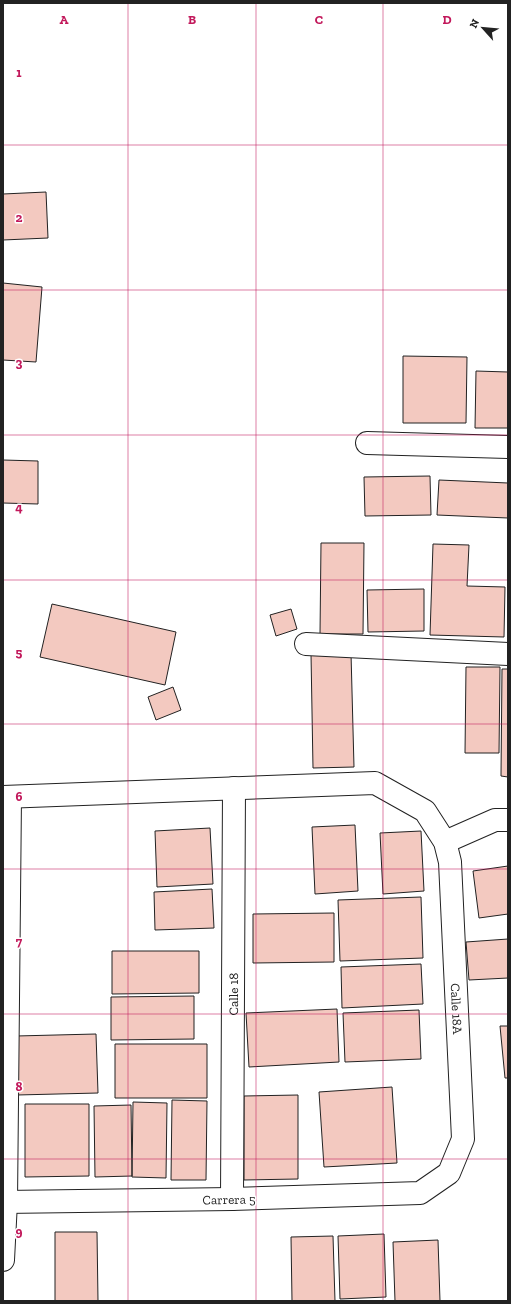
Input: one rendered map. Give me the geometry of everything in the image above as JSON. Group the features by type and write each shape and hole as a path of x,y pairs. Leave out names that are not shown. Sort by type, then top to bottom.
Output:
{"street":[{"path":"367,443 508,447"},
{"path":"306,644 508,654"},
{"name":"Calle 18A","path":"6,797 375,783 425,811 445,842 450,862 463,1139 449,1173"},
{"name":"Calle 18","path":"232,1199 234,788"},
{"path":"3,1260 5,1202 6,797"},
{"path":"445,842 495,820 508,820"},
{"name":"Carrera 5","path":"5,1202 232,1199 420,1193 449,1173"}],"building":[{"path":"46,192 48,238 3,240 3,194"},
{"path":"3,283 42,287 36,362 3,360"},
{"path":"403,356 467,357 466,423 403,423"},
{"path":"476,371 508,372 508,428 475,428"},
{"path":"3,460 38,461 38,504 3,503"},
{"path":"430,476 431,515 365,516 364,477"},
{"path":"439,480 508,483 508,518 437,515"},
{"path":"321,543 364,543 363,634 320,634"},
{"path":"433,544 469,545 467,586 505,587 504,637 430,635"},
{"path":"424,589 424,631 368,632 367,590"},
{"path":"52,604 176,632 165,685 40,657"},
{"path":"291,609 297,629 276,636 270,615"},
{"path":"351,653 354,767 313,768 311,654"},
{"path":"466,667 500,667 499,753 465,753"},
{"path":"502,669 508,669 508,777 501,776"},
{"path":"173,687 181,710 156,720 148,697"},
{"path":"355,825 358,891 315,894 312,827"},
{"path":"210,828 213,884 157,887 155,831"},
{"path":"421,831 424,891 383,894 380,833"},
{"path":"508,866 508,914 479,918 473,871"},
{"path":"212,889 214,928 155,930 154,892"},
{"path":"421,897 423,958 340,961 338,900"},
{"path":"334,913 334,962 253,963 253,914"},
{"path":"508,939 508,978 469,980 466,942"},
{"path":"112,951 199,951 199,993 112,994"},
{"path":"421,964 423,1004 342,1008 341,967"},
{"path":"194,996 194,1039 111,1040 111,997"},
{"path":"337,1009 339,1062 249,1067 246,1013"},
{"path":"419,1010 421,1059 345,1062 343,1013"},
{"path":"500,1026 508,1026 508,1078 505,1078"},
{"path":"96,1034 98,1093 17,1095 16,1036"},
{"path":"115,1044 207,1044 207,1098 115,1098"},
{"path":"392,1087 397,1163 324,1167 319,1092"},
{"path":"298,1095 298,1179 244,1180 244,1096"},
{"path":"172,1100 207,1101 206,1180 171,1180"},
{"path":"133,1102 167,1103 166,1178 132,1177"},
{"path":"25,1104 89,1104 89,1176 25,1177"},
{"path":"131,1105 132,1176 95,1177 94,1106"},
{"path":"55,1232 97,1232 98,1301 55,1301"},
{"path":"384,1234 386,1297 340,1299 338,1236"},
{"path":"333,1236 335,1301 292,1301 291,1237"},
{"path":"438,1240 440,1301 395,1301 393,1242"}]}
